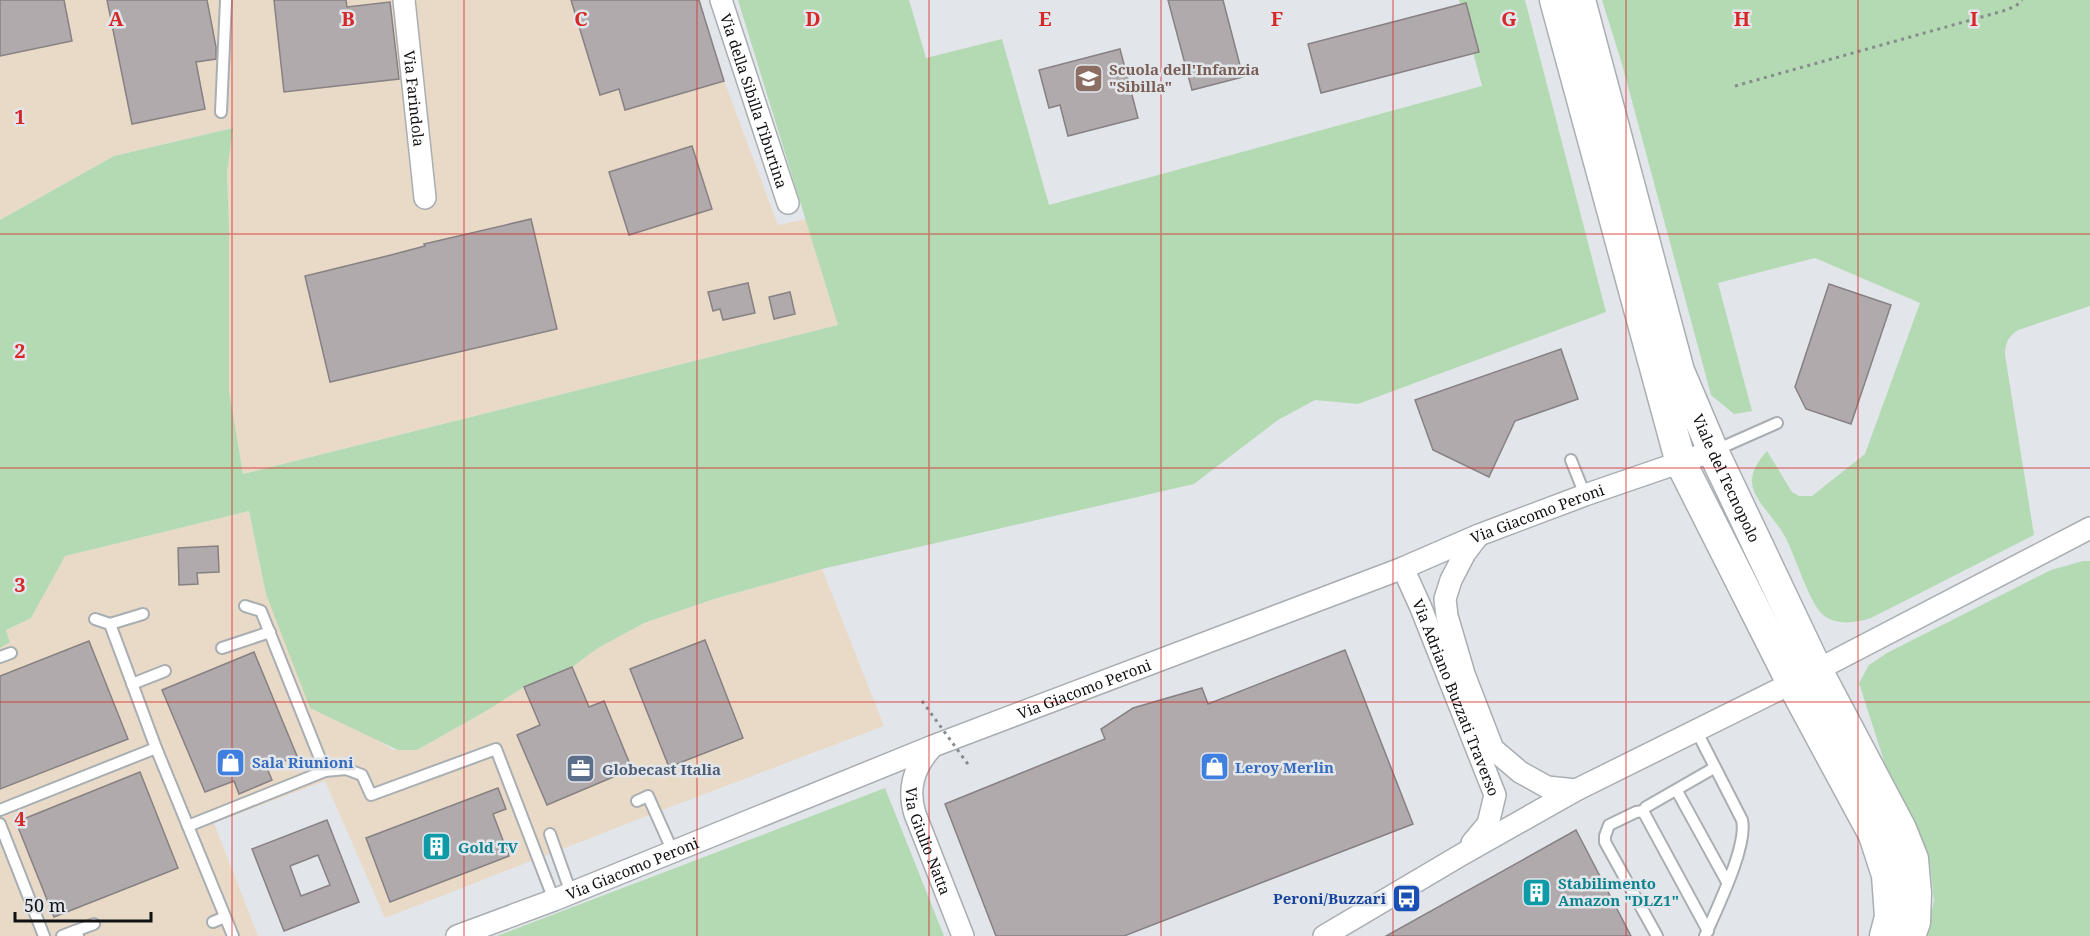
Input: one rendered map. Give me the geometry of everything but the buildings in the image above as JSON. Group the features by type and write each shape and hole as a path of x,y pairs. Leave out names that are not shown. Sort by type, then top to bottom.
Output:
{"main road":[{"name":"Viale del Tecnopolo","path":"1555,0 1681,463 1804,677 1900,829 1912,860 1916,893 1915,922 1910,936"},
{"name":"Viale del Tecnopolo","path":"1580,0 1679,371 1804,677 1874,835 1887,875 1890,917 1885,936"}],"street":[{"name":"Via Farindola","path":"404,0 425,198"},
{"name":"Via della Sibilla Tiburtina","path":"721,0 788,203"},
{"name":"Via Giacomo Peroni","path":"457,936 563,897 933,746 1403,568 1479,535 1585,495 1713,451"},
{"path":"1324,936 1576,790 1804,677 2090,528"},
{"name":"Via Adriano Buzzati Traverso","path":"1479,535 1450,580 1445,599 1447,616 1464,674 1493,748 1520,772 1547,787 1576,790"},
{"name":"Via Adriano Buzzati Traverso","path":"1403,568 1495,795 1488,824 1461,855"},
{"name":"Via Giulio Natta","path":"933,746 916,769 911,799 963,936"}],"lane":[{"path":"221,112 226,0"},
{"path":"1713,451 1777,423"},
{"path":"1571,460 1585,495"},
{"path":"245,606 261,611 325,771"},
{"path":"95,619 110,624 142,614"},
{"path":"110,624 188,826 203,879 233,936"},
{"path":"222,648 270,632"},
{"path":"0,657 11,653"},
{"path":"132,684 165,671"},
{"path":"1696,730 1742,820 1744,829 1707,933"},
{"path":"0,810 156,748"},
{"path":"188,826 325,771 346,769 362,776 371,795 496,749 563,897"},
{"path":"1657,936 1605,842 1605,836 1610,825 1636,812 1643,811 1646,807 1714,768"},
{"path":"1677,790 1727,882"},
{"path":"637,801 648,796 673,852"},
{"path":"1643,811 1707,933"},
{"path":"0,824 44,936"},
{"path":"550,834 563,897"},
{"path":"213,922 225,917"},
{"path":"62,936 76,934 94,924"}],"path":[{"path":"1735,86 2003,11 2016,6 2022,0"},
{"path":"922,701 970,767"}],"shaded area":[{"path":"0,0 694,0 778,225 806,219 838,325 243,474 229,391 227,172 232,128 114,156 0,220"},
{"path":"249,511 266,594 317,698 393,750 417,750 524,687 572,667 598,648 644,623 714,599 822,569 884,726 385,918 325,781 214,823 258,936 0,936 0,648 10,642 6,630 31,618 64,556"}],"green space":[{"path":"738,0 909,0 926,58 1002,39 1049,205 1482,86 1459,0 1525,0 1606,312 1358,404 1315,400 1278,420 1194,484 822,569 714,599 644,623 598,648 572,667 524,687 417,750 398,750 310,708 266,594 249,511 65,556 31,618 6,630 10,642 0,648 0,220 114,156 233,128 227,172 229,391 243,474 838,325"},
{"path":"1602,0 2090,0 2090,306 2018,330 2006,344 2005,351 2034,535 1871,618 1839,622 1822,614 1812,598 1784,535 1755,493 1752,483 1753,473 1767,451 1792,492 1799,496 1812,496 1865,454 1920,303 1815,258 1718,283 1752,411 1734,414 1711,395 1622,64"},
{"path":"2090,561 2090,936 1926,936 1934,901 1930,862 1885,764 1859,683 1869,665 1887,653 2051,570"},
{"path":"885,788 944,936 497,936"}],"place":[{"name":"Scuola dell'Infanzia \"Sibilla\"","path":"1088,78"},
{"name":"Sala Riunioni","path":"231,762"},
{"name":"Leroy Merlin","path":"1214,767"},
{"name":"Globecast Italia","path":"581,769"},
{"name":"Gold TV","path":"437,847"},
{"name":"Stabilimento Amazon \"DLZ1\"","path":"1537,892"},
{"name":"Peroni/Buzzari","path":"1407,898"}]}
